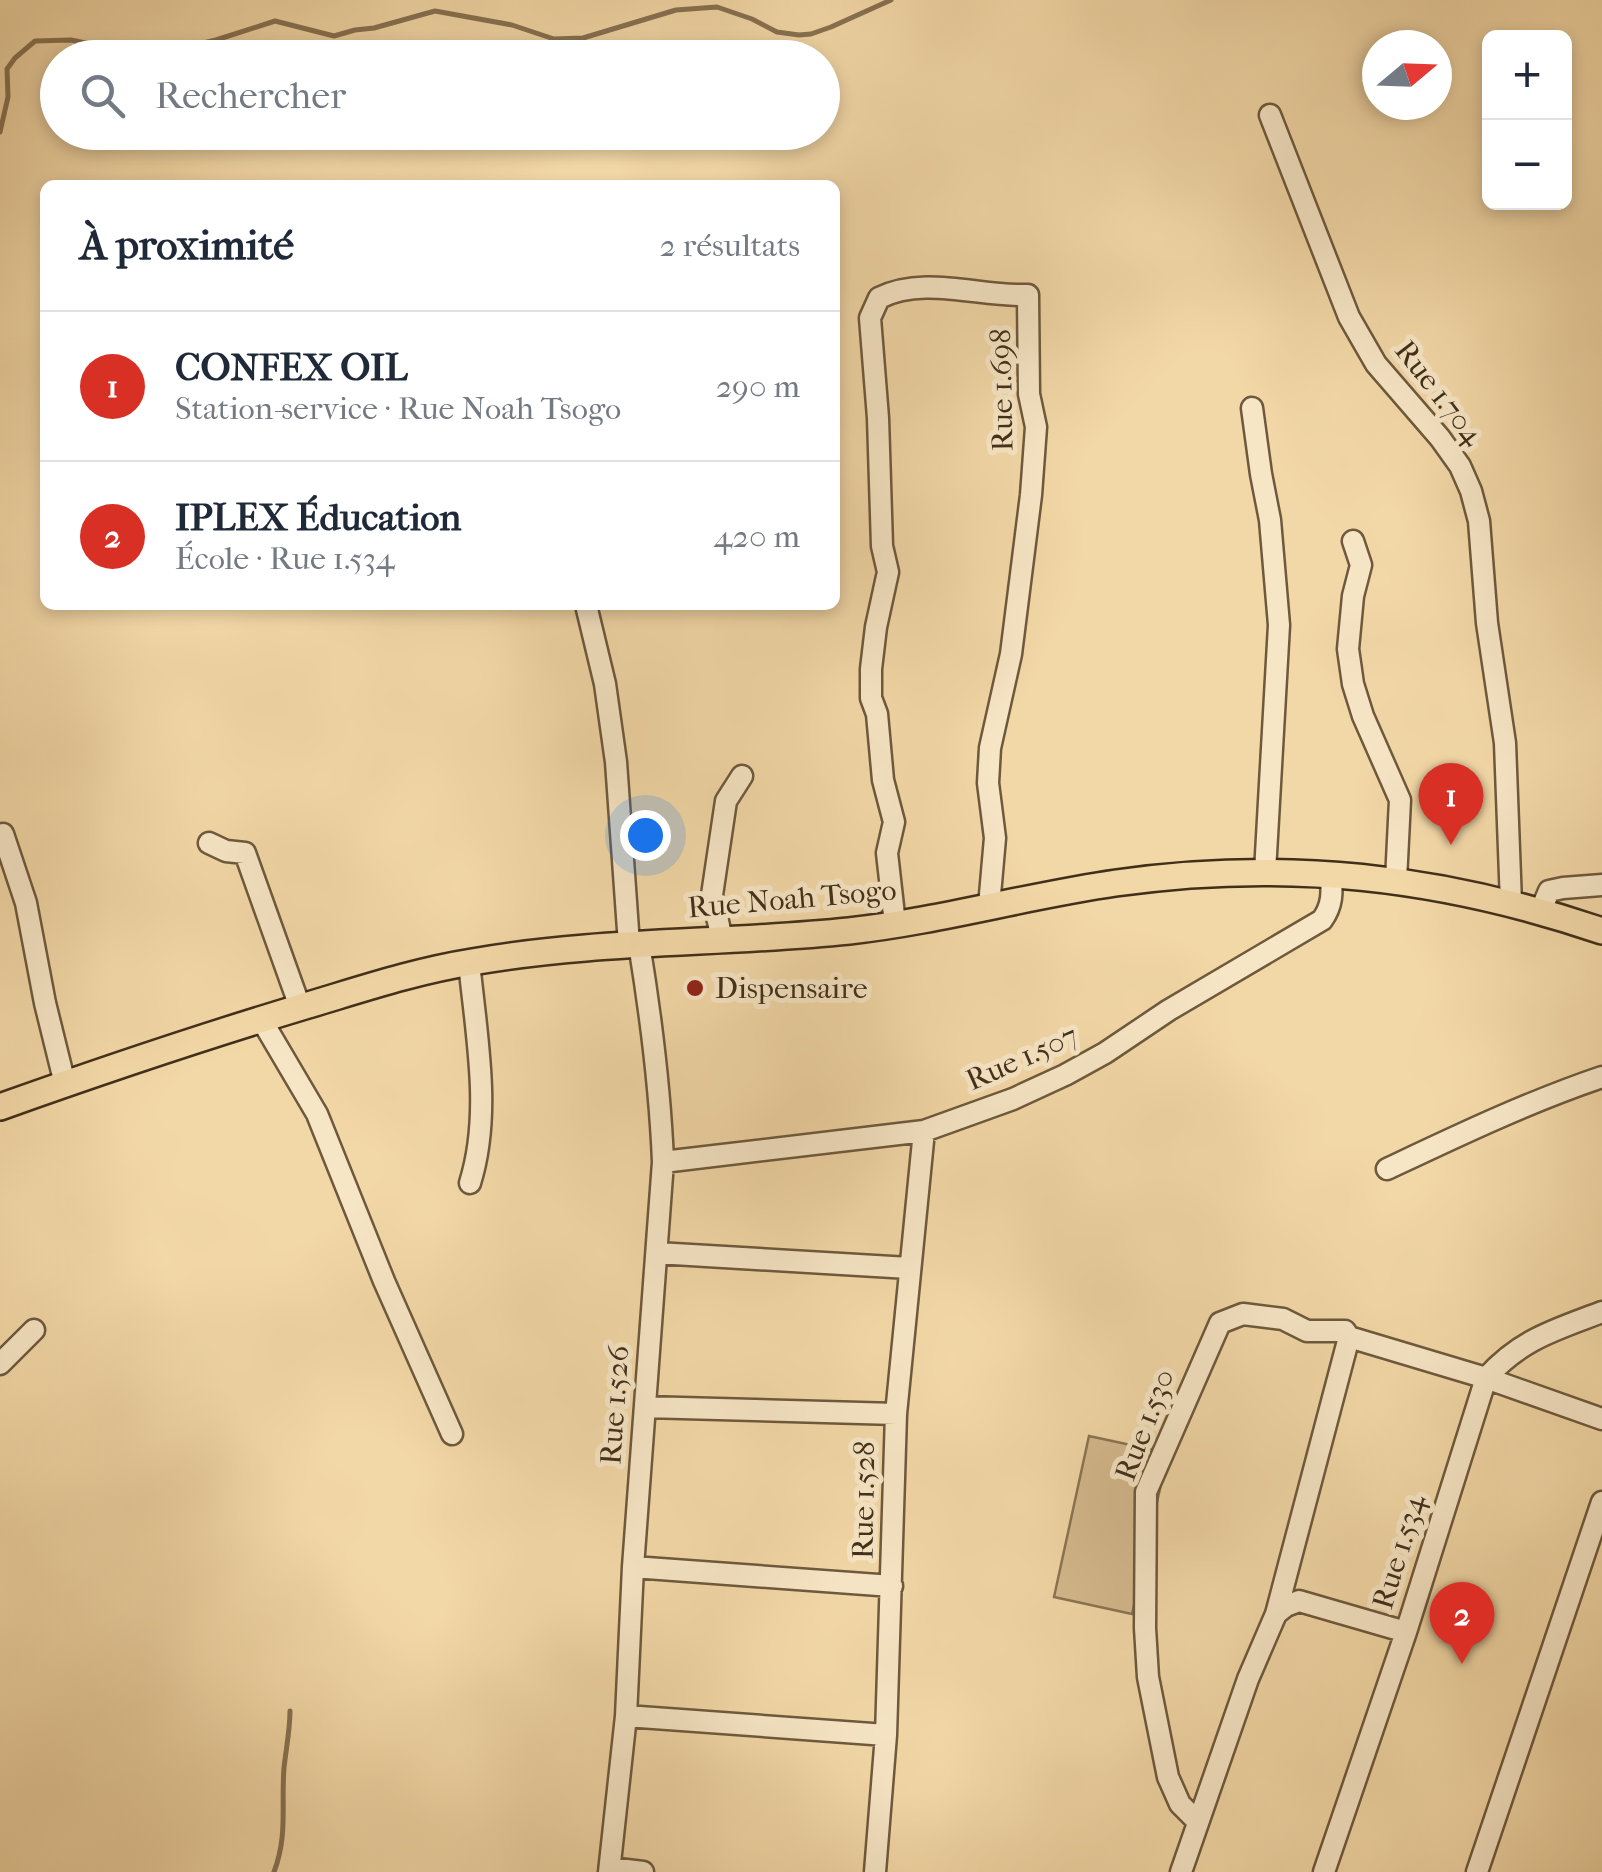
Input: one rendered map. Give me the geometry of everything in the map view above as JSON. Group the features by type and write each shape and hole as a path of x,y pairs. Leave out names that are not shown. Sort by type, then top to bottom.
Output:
{"main road":[{"name":"Rue Noah Tsogo","path":"0,1107 261,1019 469,962 634,944 849,931 1158,878 1265,872 1396,880 1541,910 1602,931"}],"street":[{"name":"Rue 1.704","path":"1270,115 1350,317 1376,364 1440,438 1460,466 1471,491 1479,522 1487,623 1505,743 1511,903"},
{"name":"Rue 1.698","path":"895,924 887,853 894,822 883,780 877,714 871,698 876,626 888,572 882,546 870,318 879,298 896,289 943,288 1028,295 1029,394 1036,427 1011,654 990,748 988,783 995,838 989,906"},
{"path":"1252,408 1270,520 1279,625 1265,872"},
{"path":"1352,541 1361,565 1348,649 1363,716 1400,800 1396,880"},
{"name":"Rue 1.526","path":"587,610 605,684 634,944 652,1024 663,1162 626,1716 609,1870"},
{"path":"722,940 712,895 726,801 742,776"},
{"path":"2,834 26,903 65,1084"},
{"path":"210,843 246,853 300,1008"},
{"name":"Rue 1.507","path":"663,1162 924,1131 1013,1099 1105,1053 1322,920 1332,900 1331,874"},
{"path":"1541,910 1550,892 1602,886"},
{"path":"469,962 480,1068 479,1156 470,1184"},
{"path":"261,1019 317,1114 384,1282 452,1434"},
{"path":"1387,1170 1565,1089 1602,1077"},
{"name":"Rue 1.528","path":"875,1872 886,1734 896,1414 924,1131"},
{"path":"658,1253 909,1268"},
{"path":"1486,1378 1524,1344 1602,1312"},
{"name":"Rue 1.530","path":"1198,1822 1180,1804 1168,1777 1148,1677 1146,1492 1220,1322 1242,1314 1283,1319 1307,1331 1344,1331 1349,1337 1486,1378 1602,1419"},
{"path":"0,1364 34,1330"},
{"path":"1181,1872 1248,1679 1276,1614 1349,1337"},
{"name":"Rue 1.534","path":"1324,1872 1406,1632 1486,1378"},
{"path":"645,1407 896,1414"},
{"path":"1477,1872 1602,1502"},
{"path":"633,1568 892,1586"},
{"path":"1276,1614 1300,1601 1406,1632"},
{"path":"626,1716 886,1734"},
{"path":"609,1870 643,1872"}],"shaded area":[{"path":"1089,1436 1168,1453 1132,1614 1054,1597"}],"waterway":[{"path":"216,40 275,21 334,36 435,11 512,25 554,39 583,38 676,10 717,7 777,32 799,35 831,27 891,0"},
{"path":"0,132 8,97 7,69 15,58 40,41"},
{"path":"274,1872 283,1833 290,1711"}],"place":[{"name":"CONFEX OIL","path":"1451,845"},
{"name":"Dispensaire","path":"695,988"},
{"name":"IPLEX Éducation","path":"1462,1664"}]}
